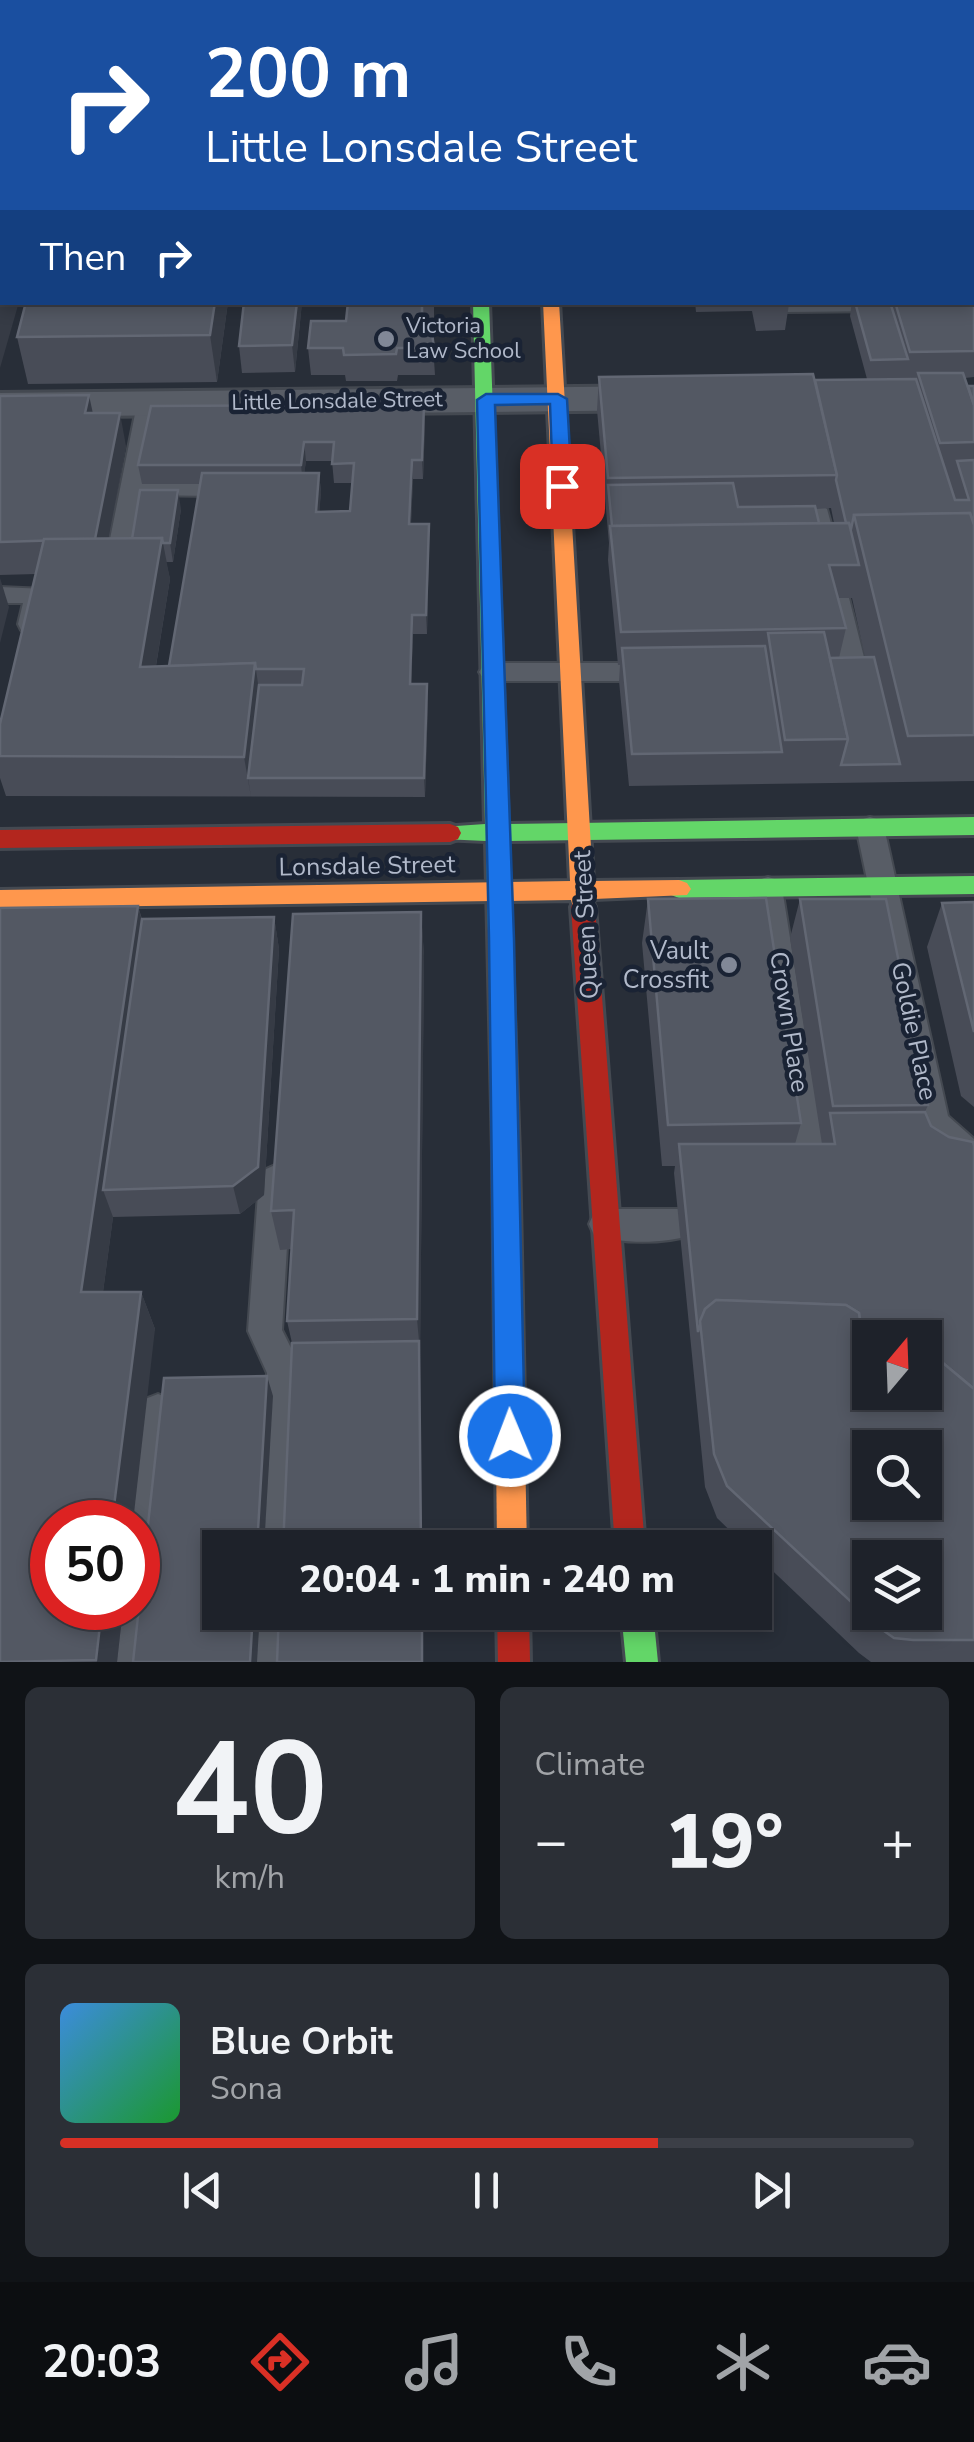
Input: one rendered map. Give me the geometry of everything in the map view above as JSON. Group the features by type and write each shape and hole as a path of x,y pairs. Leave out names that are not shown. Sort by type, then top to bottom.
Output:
{"main road":[{"path":"481,305 499,892 512,1530"},
{"name":"Queen Street","path":"551,305 604,1224 629,1530"},
{"name":"Lonsdale Street","path":"0,838 974,826"},
{"name":"Lonsdale Street","path":"0,898 974,885"},
{"path":"513,1630 514,1662"},
{"path":"639,1630 642,1662"}],"street":[{"name":"Little Lonsdale Street","path":"0,405 714,397"}],"lane":[{"path":"786,305 852,305"},
{"path":"117,564 148,404"},
{"path":"132,488 214,488"},
{"path":"816,509 828,557"},
{"path":"0,595 37,595 25,649"},
{"path":"796,670 854,669 837,598"},
{"path":"492,672 679,672"},
{"name":"Goldie Place","path":"870,827 934,1123 974,1159"},
{"name":"Crown Place","path":"768,888 809,1156"},
{"path":"294,928 296,894"},
{"path":"276,1530 285,1372 265,1331 277,1157"},
{"path":"604,1224 679,1224"},
{"path":"148,1500 158,1412"},
{"path":"131,1662 134,1630"},
{"path":"269,1662 271,1630"}],"building":[{"path":"25,305 215,305 210,335 17,337"},
{"path":"244,305 297,305 292,345 239,346"},
{"path":"348,305 422,305 422,329 431,326 434,348 397,348 396,354 344,355 343,348 308,348 311,321 346,321"},
{"path":"856,305 891,305 908,359 871,360"},
{"path":"896,305 974,305 974,351 910,352"},
{"path":"918,373 963,373 974,405 974,442 940,443"},
{"path":"813,374 837,475 608,478 599,377"},
{"path":"916,379 955,500 969,500 957,461 974,460 974,525 970,513 854,515 851,529 846,523 815,380"},
{"path":"89,395 85,413 120,413 95,539 0,542 0,396"},
{"path":"424,405 422,460 412,460 409,524 429,524 426,615 412,615 410,684 427,684 424,778 248,778 259,685 302,685 304,669 256,669 255,663 169,666 202,473 319,473 316,512 350,511 354,463 332,464 334,442 304,442 301,465 138,465 151,406"},
{"path":"733,483 738,507 815,506 819,523 612,526 608,485"},
{"path":"140,490 178,490 170,543 163,543 162,538 132,539"},
{"path":"970,513 974,525 974,735 908,736 854,515"},
{"path":"849,523 859,565 829,565 846,628 621,632 610,526"},
{"path":"162,538 140,667 255,663 244,757 0,756 0,724 44,539"},
{"path":"824,632 848,739 785,740 768,633"},
{"path":"765,646 782,752 632,754 622,648"},
{"path":"874,657 900,764 841,765 848,739 830,658"},
{"path":"766,898 801,1123 668,1125 648,899"},
{"path":"800,899 886,899 928,1105 833,1106"},
{"path":"974,902 974,1032 942,903"},
{"path":"138,906 81,1292 141,1292 115,1500 30,1500 30,1630 99,1630 96,1660 0,1662 0,908"},
{"path":"421,912 417,1319 287,1321 294,1210 271,1211 293,914"},
{"path":"274,917 258,1167 233,1186 103,1190 142,919"},
{"path":"925,1112 931,1126 949,1137 973,1142 974,1389 942,1362 942,1320 860,1320 859,1313 846,1305 716,1300 705,1309 698,1332 679,1144 835,1144 830,1113"},
{"path":"716,1300 846,1305 859,1313 860,1320 852,1320 852,1410 942,1410 942,1362 974,1389 974,1640 894,1638 883,1630 942,1630 942,1540 852,1540 852,1603 727,1486 714,1454 700,1321 705,1309"},
{"path":"419,1341 421,1530 284,1530 292,1343"},
{"path":"267,1376 258,1530 202,1530 202,1630 252,1630 250,1662 133,1662 136,1630 160,1630 160,1500 151,1500 164,1378"},
{"path":"278,1630 422,1630 422,1662 277,1662"}],"traffic: fast":[{"path":"481,305 506,1154"},
{"path":"450,833 974,826"},
{"path":"679,889 974,885"},
{"path":"639,1630 642,1662"}],"traffic: slow":[{"path":"551,305 583,907"},
{"path":"0,899 679,889"},
{"path":"506,1154 512,1530"}],"traffic: jam":[{"path":"0,839 450,833"},
{"path":"583,907 629,1530"},
{"path":"513,1630 514,1662"}],"place":[{"name":"Victoria Law School","path":"386,339"},
{"name":"Vault Crossfit","path":"729,965"}],"route":[{"path":"510,1436 502,939 486,400 558,399 562,486"}]}
